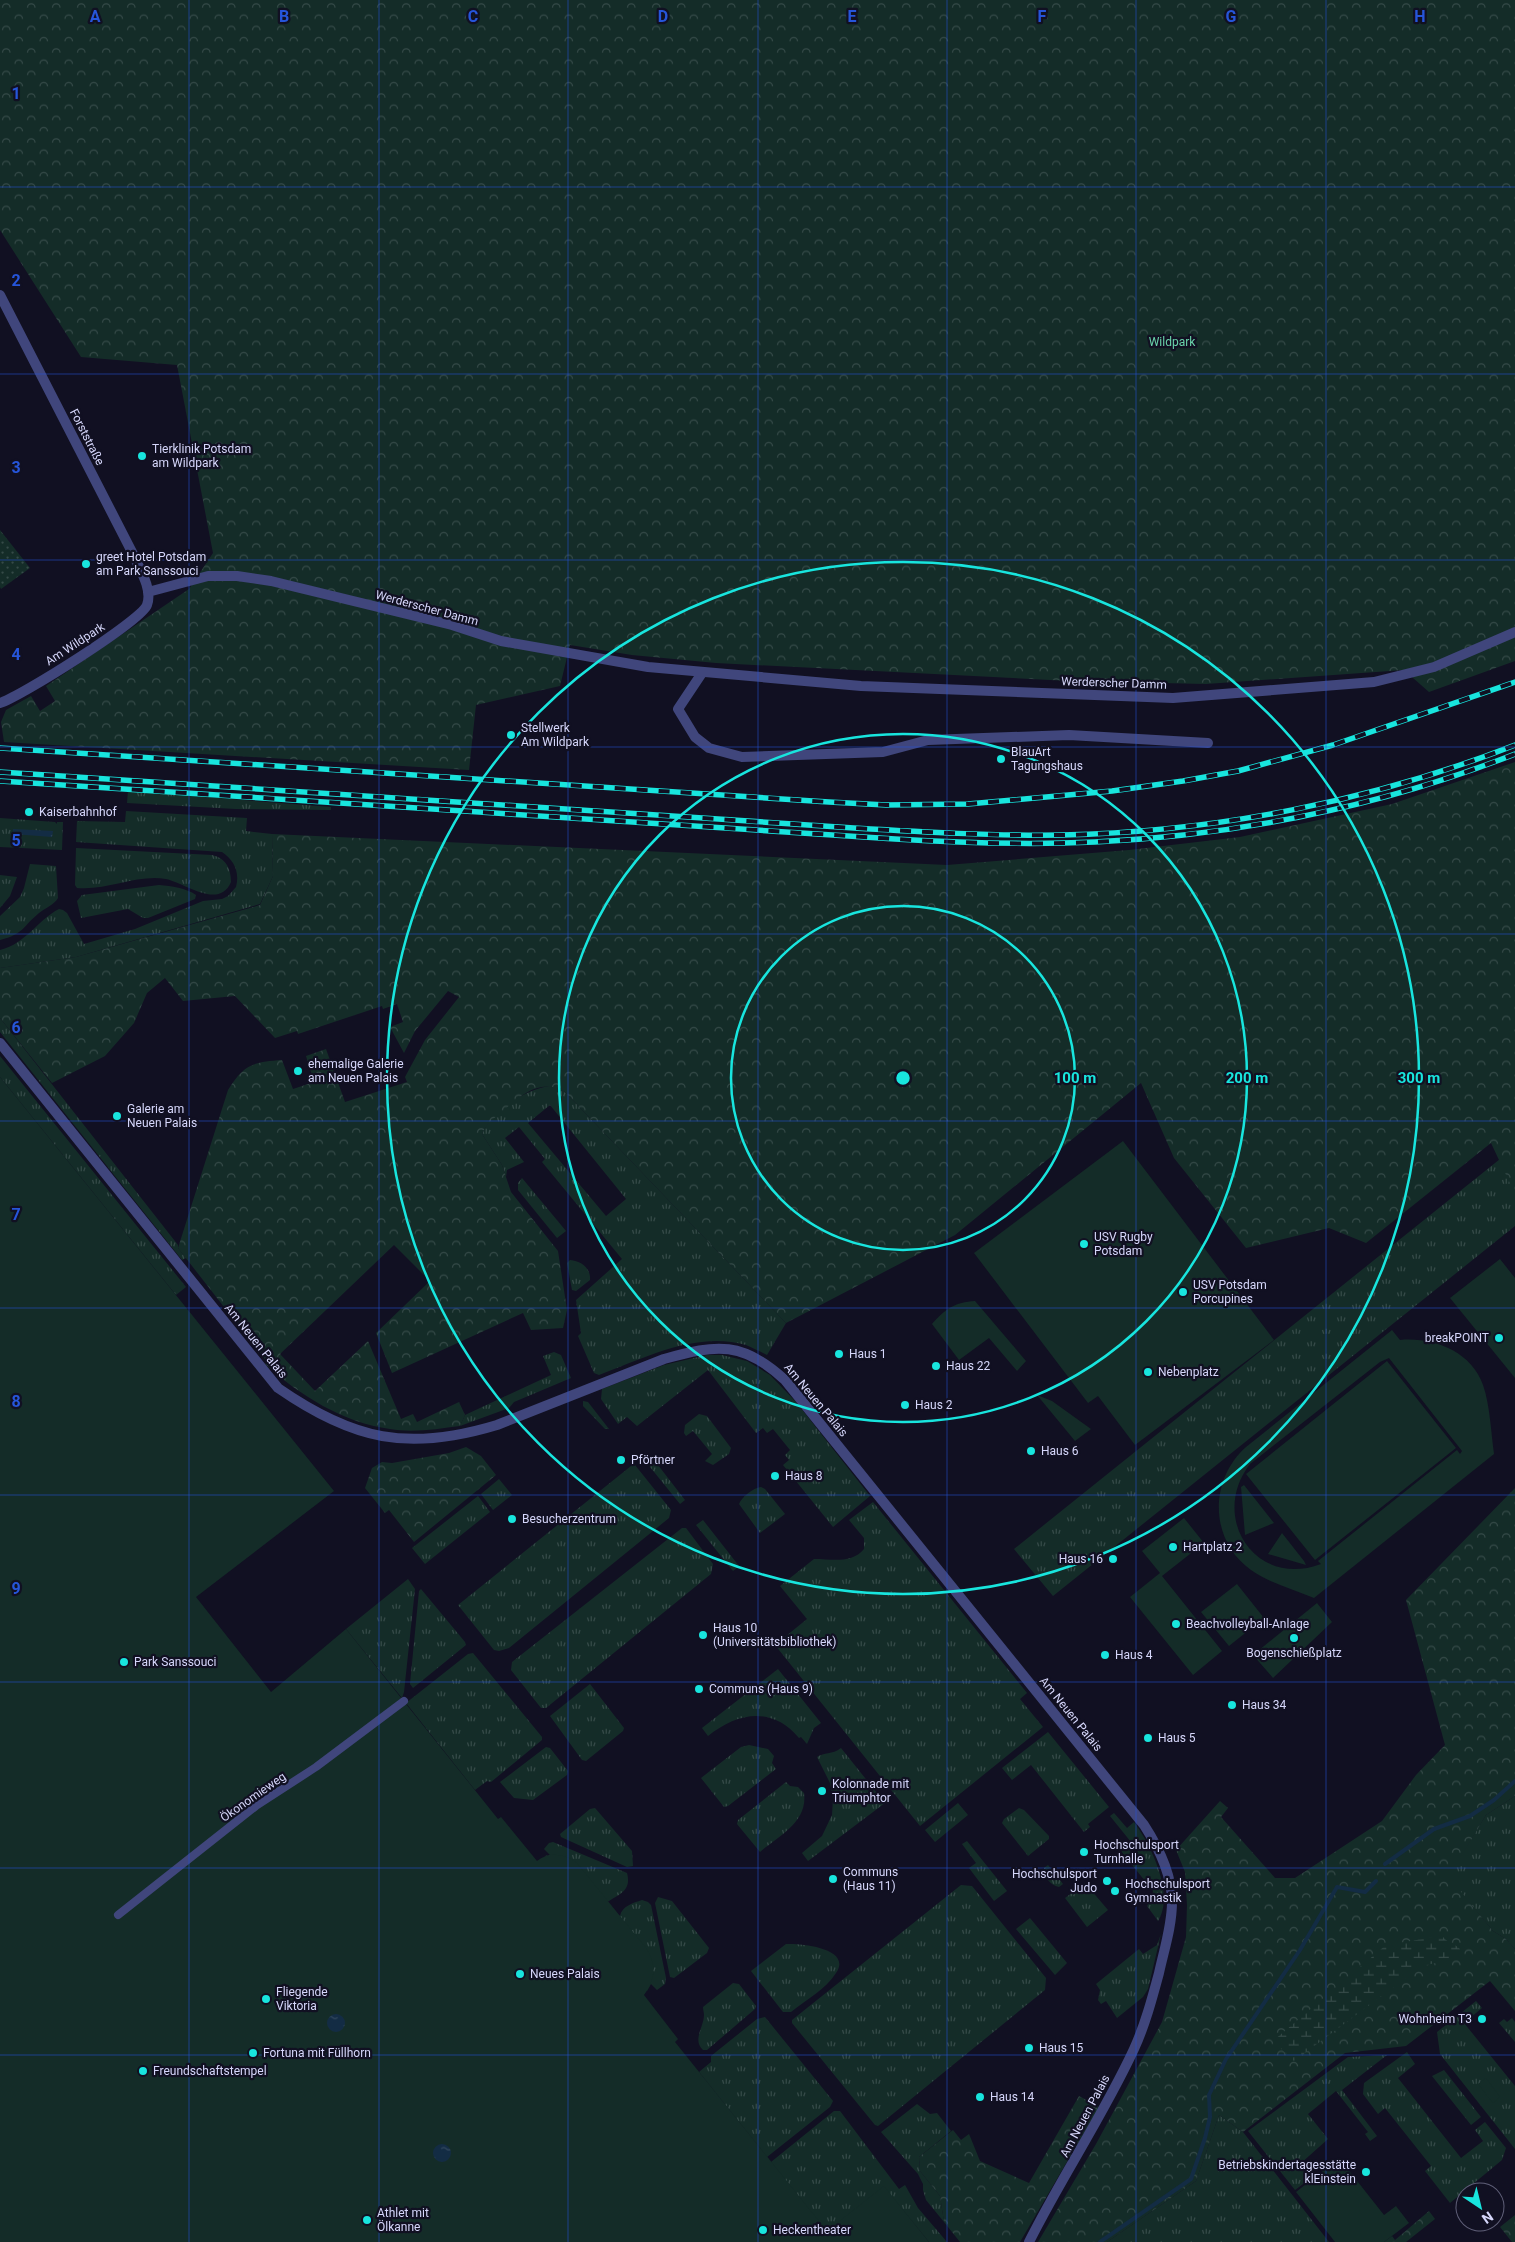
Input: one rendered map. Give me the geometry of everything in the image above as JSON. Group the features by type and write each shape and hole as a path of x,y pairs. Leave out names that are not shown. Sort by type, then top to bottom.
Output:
{"street":[{"name":"Forststraße","path":"0,295 133,554 148,592"},
{"name":"Werderscher Damm","path":"148,592 208,576 237,576 262,579 452,625 500,641 648,667 862,686 1173,698 1374,682 1434,668 1515,632"},
{"name":"Am Wildpark","path":"0,703 22,694 142,614 147,605 148,592"},
{"path":"702,673 678,709 695,737 709,748 742,757 883,752 928,740 1069,735 1208,743"},
{"name":"Am Neuen Palais","path":"0,1043 278,1388 309,1410 342,1426 374,1436 402,1439 439,1438 474,1432 497,1425 664,1359 714,1348 750,1353 766,1362 785,1380 1144,1825 1156,1844 1165,1864 1172,1902 1166,1944 1147,2016 1135,2048 1108,2101 1029,2242"},
{"name":"Ökonomieweg","path":"118,1915 256,1806 316,1767 404,1700"}],"green space":[{"name":"Wildpark","path":"0,0 1515,0 1515,661 1429,692 1404,670 1206,684 1070,681 716,663 632,655 570,645 560,686 476,705 469,770 4,742 1,722 6,710 31,696 40,711 55,701 46,686 189,589 213,553 177,365 81,357 0,230"},
{"path":"0,530 30,568 1,589 0,587"},
{"path":"1515,762 1515,1194 1491,1143 1366,1243 1329,1228 1246,1248 1174,1158 1141,1083 955,1235 786,1323 565,1092 548,1086 540,1087 517,1099 491,1121 482,1134 502,1165 511,1192 558,1251 567,1310 563,1328 531,1330 523,1313 392,1373 376,1333 430,1281 394,1245 280,1354 315,1391 368,1341 401,1419 413,1414 417,1422 459,1402 465,1415 460,1426 407,1431 373,1426 339,1414 307,1397 265,1364 267,1362 178,1248 228,1090 244,1070 256,1064 282,1060 293,1089 314,1082 306,1056 326,1049 345,1102 407,1082 405,1077 425,1040 459,997 448,991 415,1031 404,1053 390,1027 403,1022 397,1004 383,1009 382,1006 298,1034 297,1031 275,1038 235,996 183,1001 165,978 147,993 134,1023 105,1056 52,1083 0,1018 0,968 76,957 260,905 273,876 272,834 947,865 1129,850 1240,837 1392,804"},
{"path":"128,791 331,807 331,810 236,809 127,803"},
{"path":"126,811 247,818 246,831 272,834 273,876 260,904 76,957 0,968 0,950 17,942 59,909 67,913 84,944 135,929 203,901 222,899 228,896 236,887 237,876 235,867 222,852 76,842 77,821 125,822"},
{"path":"0,818 55,822 57,824 57,822 63,822 62,850 0,847"},
{"path":"76,848 217,856 227,865 231,882 226,890 218,894 201,892 174,881 155,878 133,880 99,887 77,888 75,885"},
{"path":"30,864 56,866 58,898 19,932 0,940 0,916 20,897"},
{"path":"0,875 17,877 10,896 0,908"},
{"path":"159,885 188,891 196,895 195,899 148,918 143,918 128,909 81,918 77,901 82,895"},
{"path":"0,1018 178,1245 178,1248 186,1258 182,1260 0,1032"},
{"path":"0,1056 186,1287 176,1295 0,1077"},
{"name":"Park Sanssouci","path":"0,1077 334,1491 196,1597 271,1692 346,1629 498,1819 501,1817 537,1861 547,1856 557,1855 567,1857 577,1863 646,1948 652,1960 653,1972 651,1984 644,1995 678,2039 675,2042 827,2231 884,2186 929,2242 0,2242"},
{"path":"557,1087 565,1092 786,1323 767,1355 746,1345 708,1341 671,1348 599,1375 594,1373 578,1336 581,1333 576,1300 622,1259 542,1162 545,1159 519,1127 505,1138 524,1162 507,1170 506,1177 502,1165 482,1134 493,1118 511,1102 531,1091","holes":["550,1105 626,1199 606,1216 528,1123"]},
{"path":"1123,1141 1274,1340 1135,1445 1098,1396 1088,1403 974,1253"},
{"path":"1515,1147 1515,1226 1053,1596 1014,1549"},
{"path":"522,1178 566,1231 557,1238 518,1190 518,1183"},
{"name":"breakPOINT","path":"1500,1259 1515,1278 1515,1378 1450,1298"},
{"path":"570,1260 584,1266 590,1276 590,1280 576,1291 572,1290 567,1263"},
{"path":"975,1301 1026,1361 1017,1371 989,1338 959,1360 932,1324 951,1307"},
{"path":"1392,1330 1400,1340 1425,1341 1438,1344 1460,1355 1470,1363 1483,1385 1489,1410 1494,1454 1314,1598 1258,1575 1237,1557 1227,1543 1221,1527 1220,1493 1225,1476 1234,1461 1246,1447","holes":["1389,1358 1462,1451 1460,1454 1457,1450 1318,1561 1321,1564 1297,1569 1276,1566 1259,1557 1245,1543 1237,1526 1235,1506 1239,1485 1250,1464 1380,1362"]},
{"path":"554,1352 561,1355 571,1378 514,1402 509,1408 460,1426 465,1415 551,1375 543,1356"},
{"path":"707,1355 722,1355 747,1361 770,1375 796,1402 870,1496 833,1527 783,1465 789,1460 785,1455 790,1450 773,1429 767,1433 763,1428 756,1433 708,1370 637,1426 627,1417 618,1424 601,1399 602,1389 664,1365"},
{"path":"1387,1361 1456,1448 1315,1560 1246,1474"},
{"path":"1037,1395 1052,1401 1091,1429 1075,1441"},
{"path":"583,1401 588,1402 609,1429 605,1429 583,1406"},
{"path":"699,1414 707,1416 731,1448 729,1454 713,1465 705,1461 712,1454 693,1431 686,1436 684,1433 685,1425"},
{"path":"466,1447 481,1456 496,1475 414,1542 389,1510 385,1513 365,1488 372,1468 382,1462 392,1463 449,1453"},
{"path":"651,1456 685,1500 680,1504 650,1467 645,1457"},
{"path":"635,1465 671,1510 669,1518 509,1648 499,1651 494,1650 458,1605 631,1466"},
{"path":"499,1479 512,1495 493,1510 481,1494"},
{"path":"1244,1485 1274,1523 1245,1535 1241,1487"},
{"path":"761,1487 765,1489 785,1514 760,1533 739,1504 748,1493"},
{"path":"1515,1488 1515,1796 1486,1815 1449,1877 1493,1931 1506,1939 1515,1949 1515,2011 1490,1981 1406,2046 1345,2053 1243,2132 1219,2115 1196,2181 1107,2242 1038,2242 1096,2144 1162,2022 1186,1937 1185,1872 1176,1850 1220,1801 1228,1808 1221,1817 1275,1878 1295,1878 1382,1821 1416,1775 1445,1745 1406,1600"},
{"path":"478,1496 490,1512 425,1564 412,1548"},
{"path":"873,1502 1027,1693 1020,1699 1043,1727 920,1826 775,1645 807,1619 780,1586 814,1559 841,1560 859,1554 864,1549 864,1538 849,1520"},
{"name":"Beachvolleyball-Anlage","path":"1184,1518 1204,1543 1162,1576 1222,1651 1193,1675 1130,1597 1160,1573 1142,1551"},
{"path":"703,1520 739,1566 733,1571 696,1525"},
{"path":"682,1528 686,1528 713,1564 711,1574 546,1708 541,1708 511,1670 512,1662"},
{"path":"1282,1533 1304,1561 1306,1565 1268,1554"},
{"path":"408,1579 415,1589 402,1698 346,1629"},
{"path":"1237,1584 1264,1618 1229,1646 1201,1612"},
{"path":"421,1589 466,1645 413,1688 410,1684 419,1591"},
{"name":"Bogenschießplatz","path":"1317,1603 1332,1622 1273,1678 1253,1655"},
{"path":"473,1653 542,1737 542,1740 491,1782 487,1781 475,1790 406,1703 468,1654"},
{"path":"778,1669 821,1723 814,1728 807,1744 801,1737 799,1738 778,1721 755,1716 731,1722 708,1736 702,1728"},
{"path":"590,1684 624,1728 623,1731 586,1761 582,1760 550,1716"},
{"path":"1048,1732 1109,1807 1088,1824 1090,1827 1084,1832 1031,1765 1012,1780 1002,1768"},
{"path":"749,1745 768,1749 774,1756 772,1763 776,1769 728,1806 724,1807 701,1778 741,1747"},
{"path":"546,1747 550,1748 568,1771 567,1775 533,1800 514,1798 500,1782"},
{"path":"841,1748 885,1803 808,1861 802,1853 822,1836 832,1815 833,1799 830,1783 817,1757"},
{"path":"786,1782 790,1786 798,1787 804,1793 804,1803 801,1812 791,1827 760,1852 737,1824 738,1820"},
{"path":"1515,1796 1515,1949 1506,1939 1493,1931 1448,1877 1486,1815"},
{"path":"958,1803 968,1815 935,1842 925,1830"},
{"path":"595,1808 632,1851 633,1866 627,1867 561,1837 560,1834 590,1809"},
{"path":"1019,1808 1024,1810 1049,1836 1049,1839 1028,1856 1002,1823 1004,1819"},
{"path":"1114,1813 1127,1828 1134,1822 1154,1856 1159,1870 1164,1897 1163,1910 1158,1921 1147,1906 1152,1898 1153,1891 1121,1851 1131,1842 1110,1816"},
{"path":"967,1841 1007,1891 994,1901 969,1868 976,1863 962,1844"},
{"path":"553,1842 627,1873 628,1884 626,1888 606,1903 545,1856 550,1855 544,1849 549,1843"},
{"path":"1048,1865 1063,1884 1059,1887 1050,1882 1046,1877 1044,1868"},
{"path":"1085,1883 1108,1910 1087,1927 1065,1898"},
{"path":"961,1885 972,1886 1046,1978 1045,1990 878,2126 875,2125 792,2023 792,2020"},
{"path":"658,1897 672,1901 709,1948 707,1953 674,1978 670,1977 655,1903"},
{"path":"642,1900 651,1905 666,1978 665,1984 657,1990 651,1984 647,1991 640,1990 619,1915 628,1905"},
{"path":"1030,1918 1067,1963 1055,1975 1016,1929"},
{"path":"1161,1934 1148,1989 1143,1997 1117,2018 1106,2001 1101,2004 1098,2000 1100,1990 1096,1984 1139,1949 1143,1954 1157,1945"},
{"path":"1443,1937 1460,1949 1458,1957 1418,1969 1294,2061 1273,2041 1386,1945"},
{"path":"786,1944 823,1949 837,1958 839,1965 836,1973 827,1984 791,2012 783,2012 751,1971"},
{"path":"733,1983 739,1984 756,2006 755,2009 707,2050 703,2050 698,2038 704,2020 703,2007"},
{"path":"1476,2001 1482,2008 1464,2023 1515,2086 1515,2149 1440,2054 1437,2032"},
{"path":"765,2017 833,2101 830,2107 767,2157 699,2072 711,2062 711,2056 757,2019"},
{"path":"1512,2018 1515,2022 1515,2042 1499,2023 1504,2019 1507,2022"},
{"path":"1407,2052 1415,2064 1398,2078 1461,2158 1483,2141 1475,2130 1485,2122 1506,2148 1502,2160 1475,2182 1455,2182 1455,2199 1450,2203 1425,2171 1431,2166 1385,2108 1378,2114 1363,2094 1364,2083"},
{"path":"1387,2055 1342,2090 1377,2136 1370,2141 1365,2134 1368,2132 1336,2091 1308,2114 1328,2139 1300,2164 1311,2178 1295,2190 1248,2131 1348,2057"},
{"path":"1444,2070 1481,2117 1471,2125 1432,2076"},
{"path":"1486,2078 1500,2097 1493,2103 1478,2084"},
{"path":"1079,2096 1099,2107 1020,2242 960,2242 944,2222 940,2196 920,2171 919,2157 953,2130 961,2140 969,2134 980,2161 1029,2183"},
{"path":"917,2104 930,2114 937,2113 951,2131 919,2157 920,2171 940,2196 944,2222 926,2200 923,2184 918,2174 881,2132"},
{"path":"834,2111 840,2111 899,2189 905,2185 918,2208 947,2242 929,2242 884,2187 827,2232 771,2162"},
{"path":"1219,2115 1243,2132 1329,2242 1107,2242 1196,2181"},
{"path":"1339,2158 1384,2215 1396,2206 1409,2223 1384,2242 1335,2242 1296,2192"},
{"path":"1429,2211 1435,2219 1406,2242 1384,2242 1392,2236 1395,2240"},
{"path":"1515,2215 1515,2242 1512,2242 1504,2232 1505,2223"}],"water":[{"path":"13,829 53,831 52,837 13,834"},
{"path":"336,2014 343,2016 345,2023 343,2030 336,2032 329,2030 327,2023 329,2016"},
{"path":"438,2144 446,2144 451,2149 449,2160 438,2162 433,2157 433,2149"}],"waterway":[{"path":"1385,1864 1434,1829 1470,1816 1494,1800 1515,1781"},
{"path":"1100,2242 1191,2179 1210,2117 1209,2095 1226,2059 1300,1950 1337,1887 1365,1892 1376,1881"}],"railway":[{"path":"0,748 829,802 886,805 968,804 1112,791 1238,771 1333,745 1515,682"},
{"path":"0,772 854,828 984,834 1062,835 1120,833 1177,828 1292,810 1405,782 1461,765 1515,745"},
{"path":"0,781 895,839 1045,843 1095,842 1202,833 1309,815 1413,789 1515,754"}],"place":[{"name":"Tierklinik Potsdam am Wildpark","path":"142,456"},
{"name":"greet Hotel Potsdam am Park Sanssouci","path":"86,564"},
{"name":"Stellwerk Am Wildpark","path":"511,735"},
{"name":"BlauArt Tagungshaus","path":"1001,759"},
{"name":"Kaiserbahnhof","path":"29,812"},
{"name":"ehemalige Galerie am Neuen Palais","path":"298,1071"},
{"name":"Galerie am Neuen Palais","path":"117,1116"},
{"name":"USV Rugby Potsdam","path":"1084,1244"},
{"name":"USV Potsdam Porcupines","path":"1183,1292"},
{"name":"breakPOINT","path":"1499,1338"},
{"name":"Haus 1","path":"839,1354"},
{"name":"Haus 22","path":"936,1366"},
{"name":"Nebenplatz","path":"1148,1372"},
{"name":"Haus 2","path":"905,1405"},
{"name":"Haus 6","path":"1031,1451"},
{"name":"Pförtner","path":"621,1460"},
{"name":"Haus 8","path":"775,1476"},
{"name":"Besucherzentrum","path":"512,1519"},
{"name":"Hartplatz 2","path":"1173,1547"},
{"name":"Haus 16","path":"1113,1559"},
{"name":"Beachvolleyball-Anlage","path":"1176,1624"},
{"name":"Haus 10 (Universitätsbibliothek)","path":"703,1635"},
{"name":"Bogenschießplatz","path":"1294,1638"},
{"name":"Haus 4","path":"1105,1655"},
{"name":"Park Sanssouci","path":"124,1662"},
{"name":"Communs (Haus 9)","path":"699,1689"},
{"name":"Haus 34","path":"1232,1705"},
{"name":"Haus 5","path":"1148,1738"},
{"name":"Kolonnade mit Triumphtor","path":"822,1791"},
{"name":"Hochschulsport Turnhalle","path":"1084,1852"},
{"name":"Communs (Haus 11)","path":"833,1879"},
{"name":"Hochschulsport Judo","path":"1107,1881"},
{"name":"Hochschulsport Gymnastik","path":"1115,1891"},
{"name":"Neues Palais","path":"520,1974"},
{"name":"Fliegende Viktoria","path":"266,1999"},
{"name":"Wohnheim T3","path":"1482,2019"},
{"name":"Haus 15","path":"1029,2048"},
{"name":"Fortuna mit Füllhorn","path":"253,2053"},
{"name":"Freundschaftstempel","path":"143,2071"},
{"name":"Haus 14","path":"980,2097"},
{"name":"Betriebskindertagesstätte klEinstein","path":"1366,2172"},
{"name":"Athlet mit Ölkanne","path":"367,2220"},
{"name":"Heckentheater","path":"763,2230"}]}
